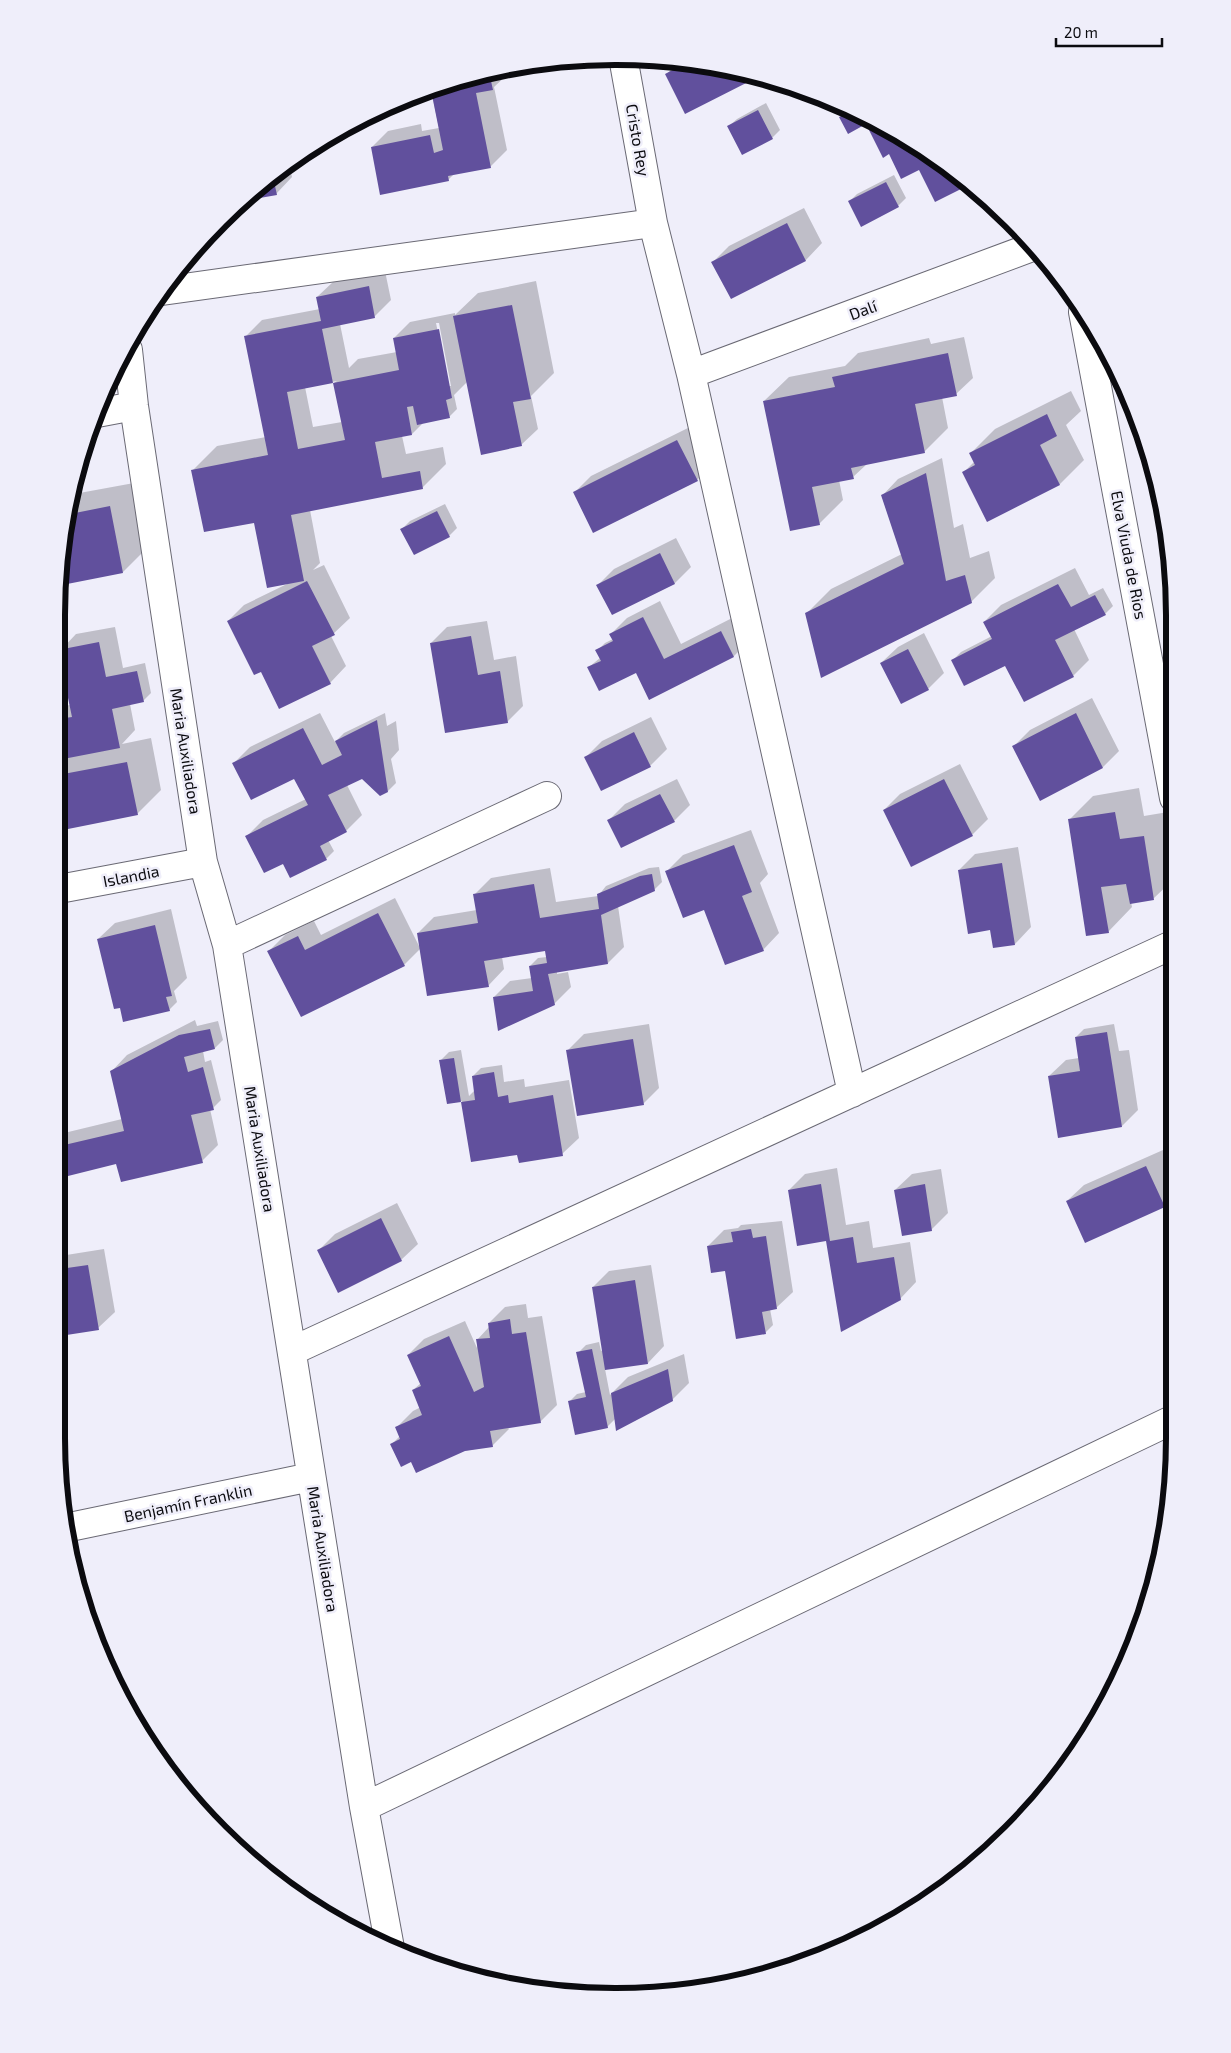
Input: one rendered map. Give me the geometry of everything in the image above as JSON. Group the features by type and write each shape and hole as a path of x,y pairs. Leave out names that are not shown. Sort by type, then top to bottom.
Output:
{"street":[{"name":"Cristo Rey","path":"624,65 653,223 691,374 852,1092"},
{"path":"172,290 653,223"},
{"name":"Dalí","path":"691,374 1026,249"},
{"name":"Elva Viuda de Rios","path":"1088,333 1162,664 1166,709"},
{"name":"Maria Auxiliadora","path":"129,359 134,406 203,862 227,945 364,1808 387,1938"},
{"path":"104,412 134,406"},
{"path":"227,945 546,796"},
{"name":"Islandia","path":"65,888 203,862"},
{"path":"292,1351 1166,948"},
{"path":"364,1808 1166,1423"},
{"name":"Benjamín Franklin","path":"73,1526 311,1477"}],"building":[{"path":"675,69 748,82 685,114 665,74"},
{"path":"491,80 493,90 476,93 491,168 448,176 449,181 380,195 371,147 430,135 434,153 443,150 432,97"},
{"path":"758,110 773,139 742,155 727,126"},
{"path":"843,115 864,125 848,134 839,117"},
{"path":"867,126 921,158 962,188 935,202 919,170 901,179 889,154 883,158"},
{"path":"886,182 899,207 861,227 848,201"},
{"path":"274,184 277,195 257,199"},
{"path":"787,223 806,261 731,299 711,262"},
{"path":"369,286 375,318 322,329 333,383 399,370 393,338 439,329 452,398 446,400 450,418 417,425 413,406 407,407 412,435 375,442 382,478 420,471 423,489 291,515 304,581 267,588 254,523 204,532 191,470 268,455 244,336 321,321 316,297","holes":["333,383 345,440 298,449 287,392"]},
{"path":"512,305 531,399 513,402 522,446 481,455 453,316"},
{"path":"948,353 957,396 915,404 925,453 851,468 854,479 812,487 820,525 790,531 763,401 835,387 832,377"},
{"path":"1047,414 1057,436 1040,445 1060,485 987,522 962,472 975,465 969,453"},
{"path":"677,440 698,481 593,533 573,492"},
{"path":"926,473 946,581 965,575 972,603 821,678 805,613 904,564 881,495"},
{"path":"110,506 123,573 66,584 75,513"},
{"path":"437,511 450,537 414,555 400,529"},
{"path":"660,553 675,584 612,615 596,585"},
{"path":"307,581 335,635 312,646 331,684 279,709 261,672 254,675 227,621"},
{"path":"1058,584 1071,607 1095,595 1106,615 1055,640 1074,677 1024,702 1005,666 964,686 951,660 992,639 983,622"},
{"path":"643,617 664,659 721,631 734,657 649,700 636,673 599,691 587,667 601,661 595,650 613,641 609,634"},
{"path":"471,636 478,675 500,671 508,723 445,733 430,643"},
{"path":"99,642 106,677 137,671 144,702 112,709 120,748 65,759 65,718 72,717 65,684 65,649"},
{"path":"908,649 929,690 901,704 880,663"},
{"path":"1076,713 1103,768 1040,801 1012,746"},
{"path":"377,720 388,792 380,796 362,779 328,795 347,832 320,846 327,860 290,878 283,864 264,873 245,836 308,805 294,779 251,800 232,763 303,728 322,765 342,755 335,741"},
{"path":"634,732 651,767 601,791 584,757"},
{"path":"127,762 138,815 65,830 65,774"},
{"path":"944,779 973,836 911,867 883,810"},
{"path":"660,794 675,822 621,848 607,820"},
{"path":"1115,812 1120,839 1144,836 1154,900 1130,904 1126,884 1101,887 1109,933 1086,936 1068,819"},
{"path":"734,845 752,892 742,896 764,951 725,965 704,910 683,918 665,871"},
{"path":"1002,863 1015,945 993,948 990,930 968,934 958,870"},
{"path":"652,874 655,891 601,915 608,964 548,974 555,1005 498,1031 493,997 533,991 529,966 547,963 545,951 484,961 489,987 427,996 417,933 478,923 473,894 534,884 540,918 599,909 597,894 640,876"},
{"path":"378,913 405,966 301,1017 267,951 298,936 305,950"},
{"path":"155,925 172,996 166,997 170,1011 123,1022 120,1008 114,1009 97,939"},
{"path":"210,1029 215,1049 184,1057 188,1072 203,1067 214,1110 191,1115 203,1163 121,1182 116,1164 65,1177 65,1145 124,1131 110,1071 179,1035"},
{"path":"1107,1032 1122,1127 1058,1138 1048,1076 1080,1071 1075,1037"},
{"path":"633,1039 644,1105 577,1116 566,1050"},
{"path":"454,1058 461,1102 447,1104 439,1060"},
{"path":"494,1072 498,1097 508,1095 509,1103 553,1095 563,1156 519,1163 517,1155 471,1162 461,1102 475,1100 472,1076"},
{"path":"1146,1166 1165,1207 1085,1243 1066,1201"},
{"path":"821,1184 830,1241 853,1237 857,1263 894,1257 901,1300 841,1332 826,1241 797,1246 788,1190"},
{"path":"925,1184 932,1231 902,1236 894,1190"},
{"path":"381,1218 402,1261 338,1293 317,1250"},
{"path":"751,1229 753,1238 766,1236 777,1309 762,1312 766,1334 736,1339 725,1271 711,1273 707,1246 733,1242 731,1232"},
{"path":"88,1265 99,1330 65,1335 65,1268"},
{"path":"635,1280 648,1364 605,1370 592,1287"},
{"path":"510,1319 512,1334 526,1332 541,1423 490,1431 493,1447 465,1451 416,1473 411,1462 401,1467 390,1444 400,1439 395,1427 422,1415 412,1390 421,1386 407,1355 449,1336 474,1392 484,1387 476,1339 490,1338 488,1323"},
{"path":"592,1349 608,1428 575,1435 568,1401 586,1397 576,1352"},
{"path":"668,1369 673,1401 616,1431 611,1393"}]}
